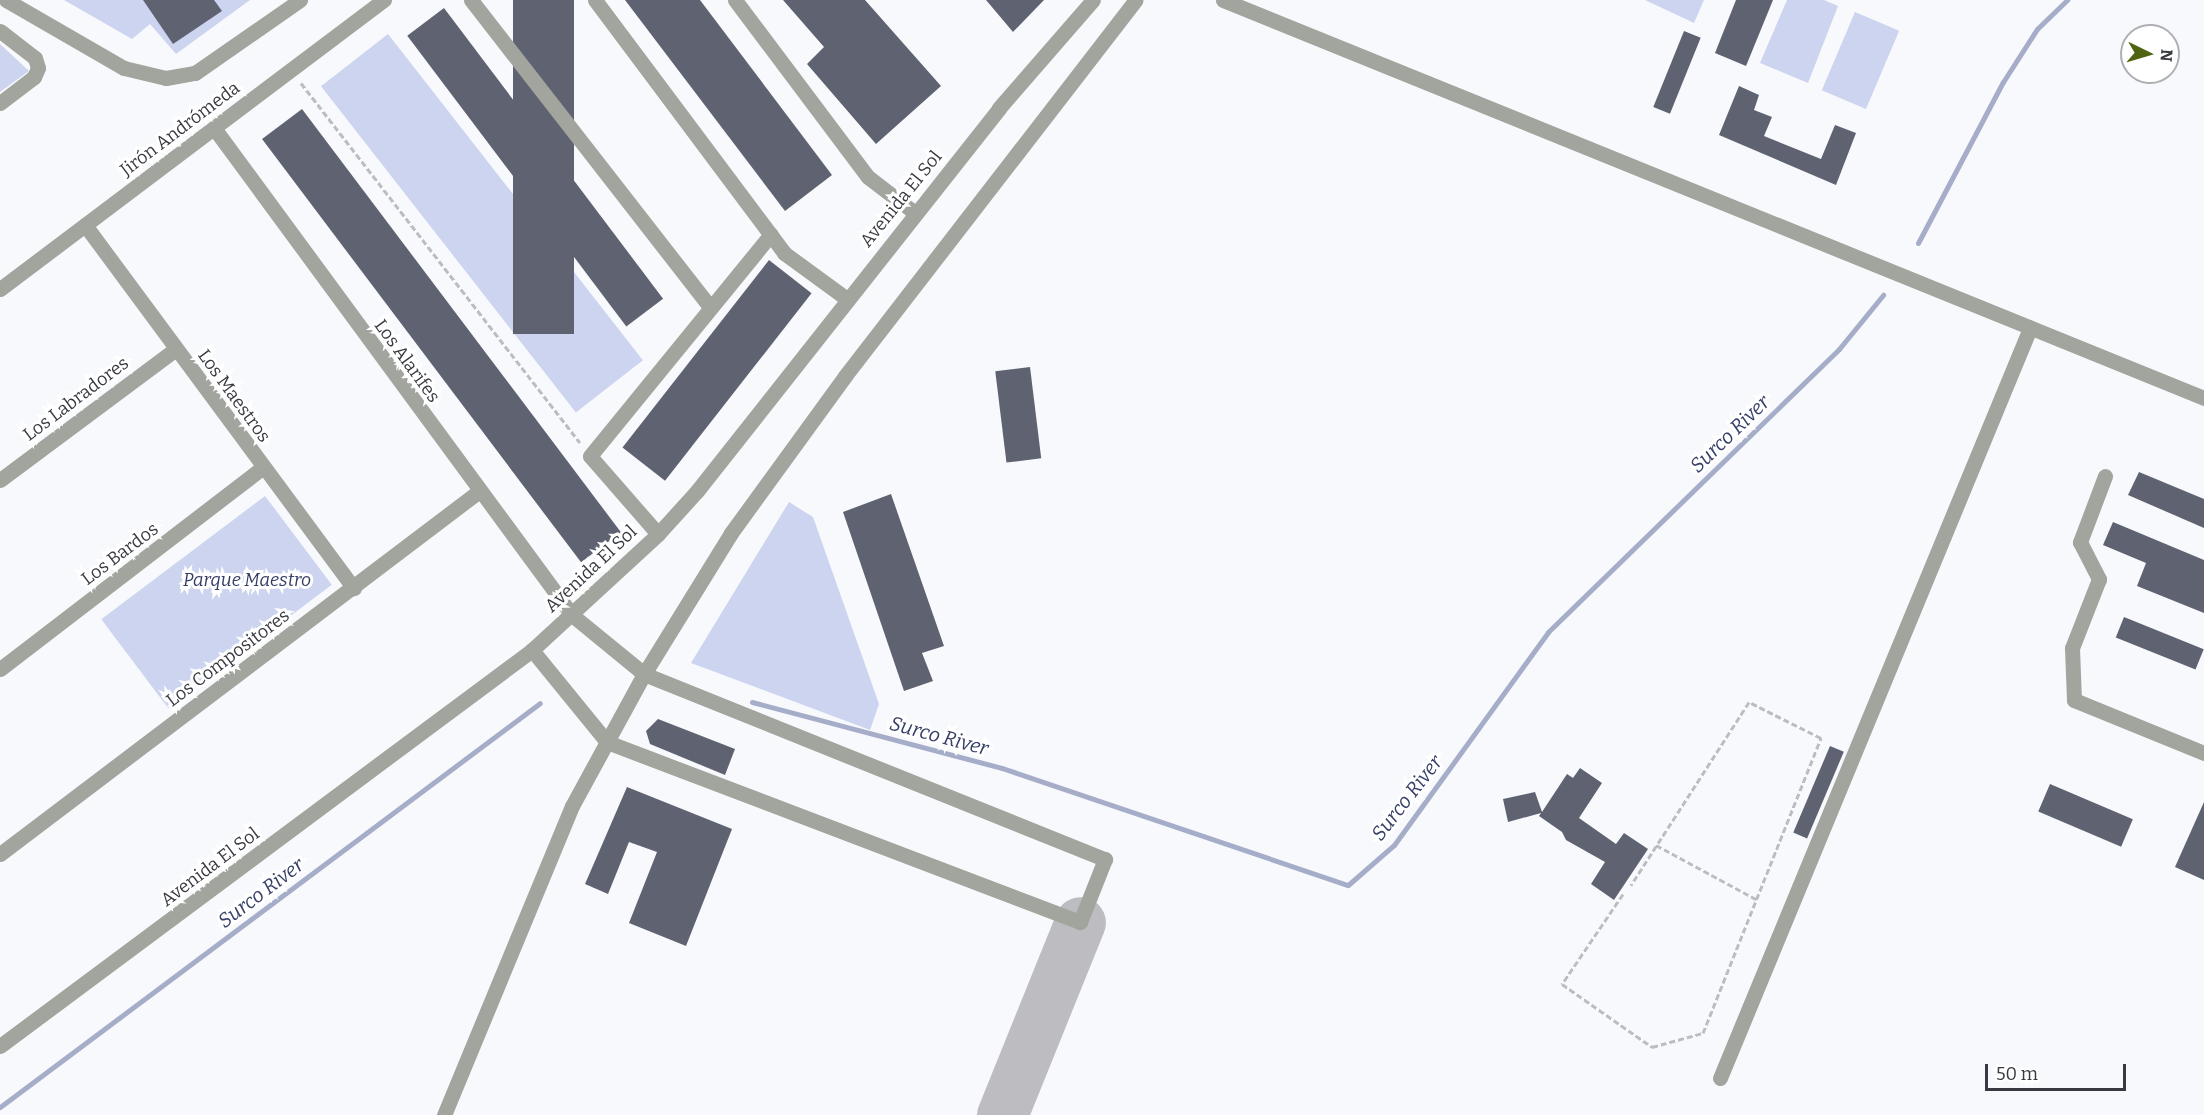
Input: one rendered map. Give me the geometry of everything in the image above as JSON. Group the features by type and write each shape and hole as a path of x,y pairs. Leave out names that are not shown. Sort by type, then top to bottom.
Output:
{"street":[{"path":"6,0 124,68 166,78 195,73 300,0"},
{"name":"Jirón Andrómeda","path":"0,290 384,0"},
{"path":"471,0 710,308"},
{"path":"595,0 784,253 847,299"},
{"path":"735,0 868,177 915,213"},
{"name":"Avenida El Sol","path":"0,1046 532,650 658,534 696,491 915,213 1093,0"},
{"path":"444,1115 572,806 644,674 731,533 845,376 1136,0"},
{"path":"1223,0 2204,398"},
{"path":"0,31 35,58 38,68 34,77 0,103"},
{"name":"Los Alarifes","path":"214,128 478,492 572,615 644,674 1105,859 1080,922 607,742"},
{"name":"Los Maestros","path":"84,225 262,468 354,588"},
{"path":"658,534 590,456 771,234"},
{"path":"1720,1078 2030,327"},
{"name":"Los Labradores","path":"0,480 176,349"},
{"name":"Los Bardos","path":"0,669 262,468"},
{"path":"2105,476 2080,542 2099,579 2072,648 2074,700 2204,753"},
{"name":"Los Compositores","path":"0,854 478,492"},
{"path":"532,650 607,742"}],"path":[{"path":"290,70 590,456"},
{"path":"1623,894 1562,984 1652,1047 1702,1033 1821,738 1749,702 1631,885"},
{"path":"1656,845 1756,899"}],"green space":[{"path":"64,0 250,0 176,54 150,24 132,39"},
{"path":"1645,0 1704,0 1694,23"},
{"path":"1787,0 1824,0 1838,6 1808,83 1760,63"},
{"path":"1855,12 1899,31 1866,109 1822,90"},
{"path":"388,34 643,360 576,413 321,86"},
{"path":"0,44 29,71 0,92"},
{"name":"Parque Maestro","path":"265,496 332,585 168,708 101,619"},
{"path":"789,502 813,517 879,704 870,730 691,663"}],"building":[{"path":"143,0 214,0 222,11 173,44"},
{"path":"513,0 574,0 574,334 513,334"},
{"path":"625,0 700,0 832,175 785,211"},
{"path":"783,0 865,0 941,86 876,144 807,64 824,47"},
{"path":"986,0 1044,0 1013,32"},
{"path":"1736,0 1773,0 1746,66 1715,53"},
{"path":"444,8 663,299 626,326 407,36"},
{"path":"1684,31 1701,38 1670,114 1653,107"},
{"path":"1739,86 1759,95 1754,110 1772,117 1764,136 1821,159 1835,125 1856,133 1836,185 1719,135"},
{"path":"302,109 621,532 581,562 262,139"},
{"path":"769,260 812,293 665,481 622,448"},
{"path":"1030,367 1041,458 1006,463 995,371"},
{"path":"2139,472 2204,499 2204,528 2128,495"},
{"path":"891,494 944,646 922,653 933,681 904,691 843,512"},
{"path":"2113,522 2204,560 2204,613 2137,586 2146,563 2103,545"},
{"path":"2124,617 2204,649 2195,670 2116,637"},
{"path":"658,719 735,749 725,775 650,744 646,731"},
{"path":"1830,746 1844,752 1807,838 1793,833"},
{"path":"1580,768 1602,783 1579,818 1616,844 1624,833 1648,849 1614,900 1591,884 1605,862 1566,840 1562,832 1539,816 1541,813 1508,822 1503,799 1535,792 1542,812 1567,774 1573,778"},
{"path":"2050,784 2133,819 2121,847 2038,812"},
{"path":"627,787 732,829 686,946 629,923 657,852 629,842 608,894 585,884"},
{"path":"2204,802 2204,880 2175,867"}],"waterway":[{"name":"Surco River","path":"1918,243 2003,82 2037,29 2067,0"},
{"name":"Surco River","path":"752,702 1002,768 1348,885 1394,845 1548,632 1839,349 1883,295"},
{"name":"Surco River","path":"0,1107 540,703"}],"taxiway":[{"path":"1002,1115 1080,922"}]}
